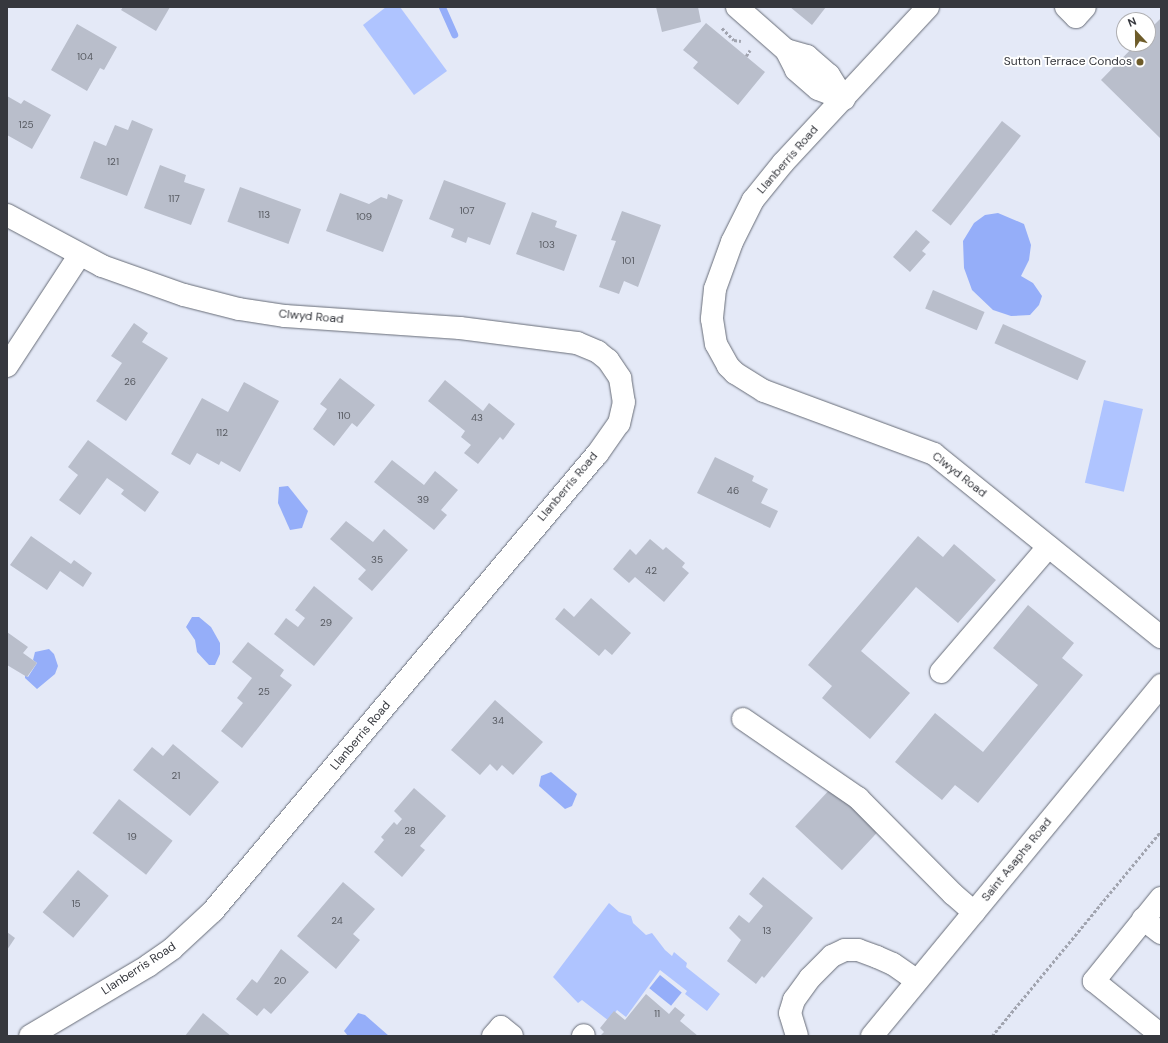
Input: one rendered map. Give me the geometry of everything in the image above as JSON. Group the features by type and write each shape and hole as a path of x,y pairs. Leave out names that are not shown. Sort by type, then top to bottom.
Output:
{"street":[{"path":"737,7 786,50 796,70 818,88 844,99"},
{"name":"Llanberris Road","path":"716,344 712,320 715,289 742,220 767,181 928,7"},
{"path":"1066,7 1076,17 1085,7"},
{"name":"Clwyd Road","path":"7,215 79,256 184,296 239,310 285,316 460,328 577,343 598,352 608,360 620,378"},
{"path":"7,366 79,256"},
{"name":"Clwyd Road","path":"716,344 732,369 764,391 934,454 1161,637"},
{"name":"Llanberris Road","path":"30,1036 166,953 194,931 236,887 613,433 622,413 624,402 620,378"},
{"path":"941,672 1048,547"},
{"name":"Saint Asaphs Road","path":"872,1036 1161,685"},
{"path":"743,719 858,798 953,894 974,912"},
{"path":"1161,898 1094,981 1161,1035"},
{"path":"1143,919 1161,933"},
{"path":"797,1036 790,1013 794,1000 810,978 827,961 845,950 858,950 877,957 893,964 917,981"},
{"path":"493,1036 501,1027 512,1036"}],"path":[{"path":"992,1036 1161,831"}],"shaded area":[{"path":"386,7 400,7 447,71 414,95 363,25"},
{"path":"998,213 1024,224 1031,245 1029,260 1021,276 1033,283 1042,296 1039,305 1030,315 1011,316 993,310 972,290 964,268 963,241 974,223 985,215"},
{"path":"1104,400 1143,409 1124,492 1085,483"},
{"path":"288,486 308,511 302,528 290,530 278,503 279,487"},
{"path":"192,617 199,617 211,627 220,643 220,654 215,665 209,665 197,652 195,640 186,627"},
{"path":"49,649 54,654 58,666 55,674 37,689 25,678 25,675 28,677 37,663 33,660 35,652"},
{"path":"551,772 577,794 572,806 565,809 539,786 541,776"},
{"path":"609,903 619,912 631,916 633,923 646,935 652,933 665,950 672,956 674,952 687,963 686,967 720,994 707,1011 685,994 687,991 660,970 626,1017 617,1010 609,1021 582,1000 578,1003 553,977"},
{"path":"660,975 682,993 671,1006 649,988"},
{"path":"358,1013 365,1015 389,1036 348,1036 344,1031"}],"building":[{"path":"123,7 170,7 156,31 121,10"},
{"path":"656,7 698,7 701,22 662,32"},
{"path":"790,7 826,7 812,25"},
{"name":"Sutton Terrace Condos","path":"1161,18 1161,139 1101,80 1128,52 1156,52 1156,23"},
{"path":"706,23 765,72 738,105 693,68 698,62 683,50"},
{"path":"77,24 117,47 104,70 100,68 87,91 51,70"},
{"path":"7,96 21,104 24,100 51,115 32,149 7,135"},
{"path":"132,120 153,129 127,196 80,178 94,141 106,146 115,125 128,130"},
{"path":"1002,121 1021,136 951,226 932,211"},
{"path":"160,165 186,175 184,182 205,189 191,225 144,208"},
{"path":"444,180 506,203 490,245 468,237 466,243 451,237 454,229 429,219"},
{"path":"240,187 301,209 288,244 227,222"},
{"path":"340,193 369,204 381,197 387,199 388,194 403,200 383,252 326,231"},
{"path":"622,211 661,225 638,287 624,281 619,294 599,287 616,241 611,240"},
{"path":"532,212 557,221 555,227 577,235 564,271 516,254"},
{"path":"916,230 930,242 922,251 926,254 910,272 893,257"},
{"path":"933,290 985,312 977,330 925,308"},
{"path":"134,323 148,333 142,342 168,358 126,421 96,401 122,363 111,356"},
{"path":"1003,324 1086,361 1078,380 994,343"},
{"path":"340,378 375,405 357,427 352,423 334,446 313,429 327,409 320,404"},
{"path":"445,380 483,411 489,403 515,424 503,440 500,437 478,464 464,453 471,445 461,437 465,431 428,401"},
{"path":"244,382 279,401 240,472 221,461 219,465 197,453 190,465 171,454 202,398 228,412"},
{"path":"88,440 159,492 145,512 121,494 124,490 107,478 80,515 59,500 78,475 68,467"},
{"path":"715,457 754,476 752,481 768,489 761,503 778,511 770,528 697,493"},
{"path":"392,460 424,485 435,471 458,490 441,510 447,515 434,530 374,482"},
{"path":"346,521 373,542 384,529 408,550 372,591 358,579 366,570 330,539"},
{"path":"31,536 71,564 74,560 92,573 83,587 60,571 47,590 10,565"},
{"path":"918,536 943,557 954,544 996,580 958,623 916,587 861,651 910,693 870,739 822,698 832,686 808,665"},
{"path":"650,539 663,550 666,547 685,563 682,567 689,573 664,602 635,577 629,583 613,569 630,549 636,555"},
{"path":"314,586 353,618 314,666 274,634 286,618 298,627 305,618 295,610"},
{"path":"591,598 631,633 612,655 605,649 599,656 555,619 564,608 574,617"},
{"path":"1028,605 1074,643 1062,658 1083,675 978,803 955,785 942,800 895,762 935,713 983,752 1038,685 993,648"},
{"path":"7,632 28,647 23,653 37,663 27,677 7,665"},
{"path":"248,642 284,670 280,676 292,685 242,748 221,731 243,703 237,698 252,678 232,662"},
{"path":"495,700 543,742 513,775 502,765 497,771 490,764 480,775 451,750"},
{"path":"173,744 219,782 190,816 133,770 152,747 163,756"},
{"path":"832,787 879,831 842,870 795,826"},
{"path":"414,788 446,816 420,846 425,850 402,877 374,852 384,840 381,837 394,822 397,825 402,819 394,811"},
{"path":"119,799 173,841 146,875 93,833"},
{"path":"78,870 109,896 73,938 43,912"},
{"path":"763,877 813,918 764,978 762,976 756,984 727,961 741,940 729,928 739,915 749,923 763,906 749,894"},
{"path":"343,882 375,909 353,934 360,940 336,969 297,936"},
{"path":"7,932 15,938 7,950"},
{"path":"281,949 309,972 271,1014 264,1008 257,1016 236,999 252,979 257,983"},
{"path":"646,994 669,1014 675,1007 685,1015 680,1021 698,1036 600,1036 604,1032 600,1028 614,1011 625,1020"},
{"path":"203,1013 231,1036 185,1036"}],"waterway":[{"path":"442,7 454,34"}],"place":[{"name":"Sutton Terrace Condos","path":"1140,62"}]}
